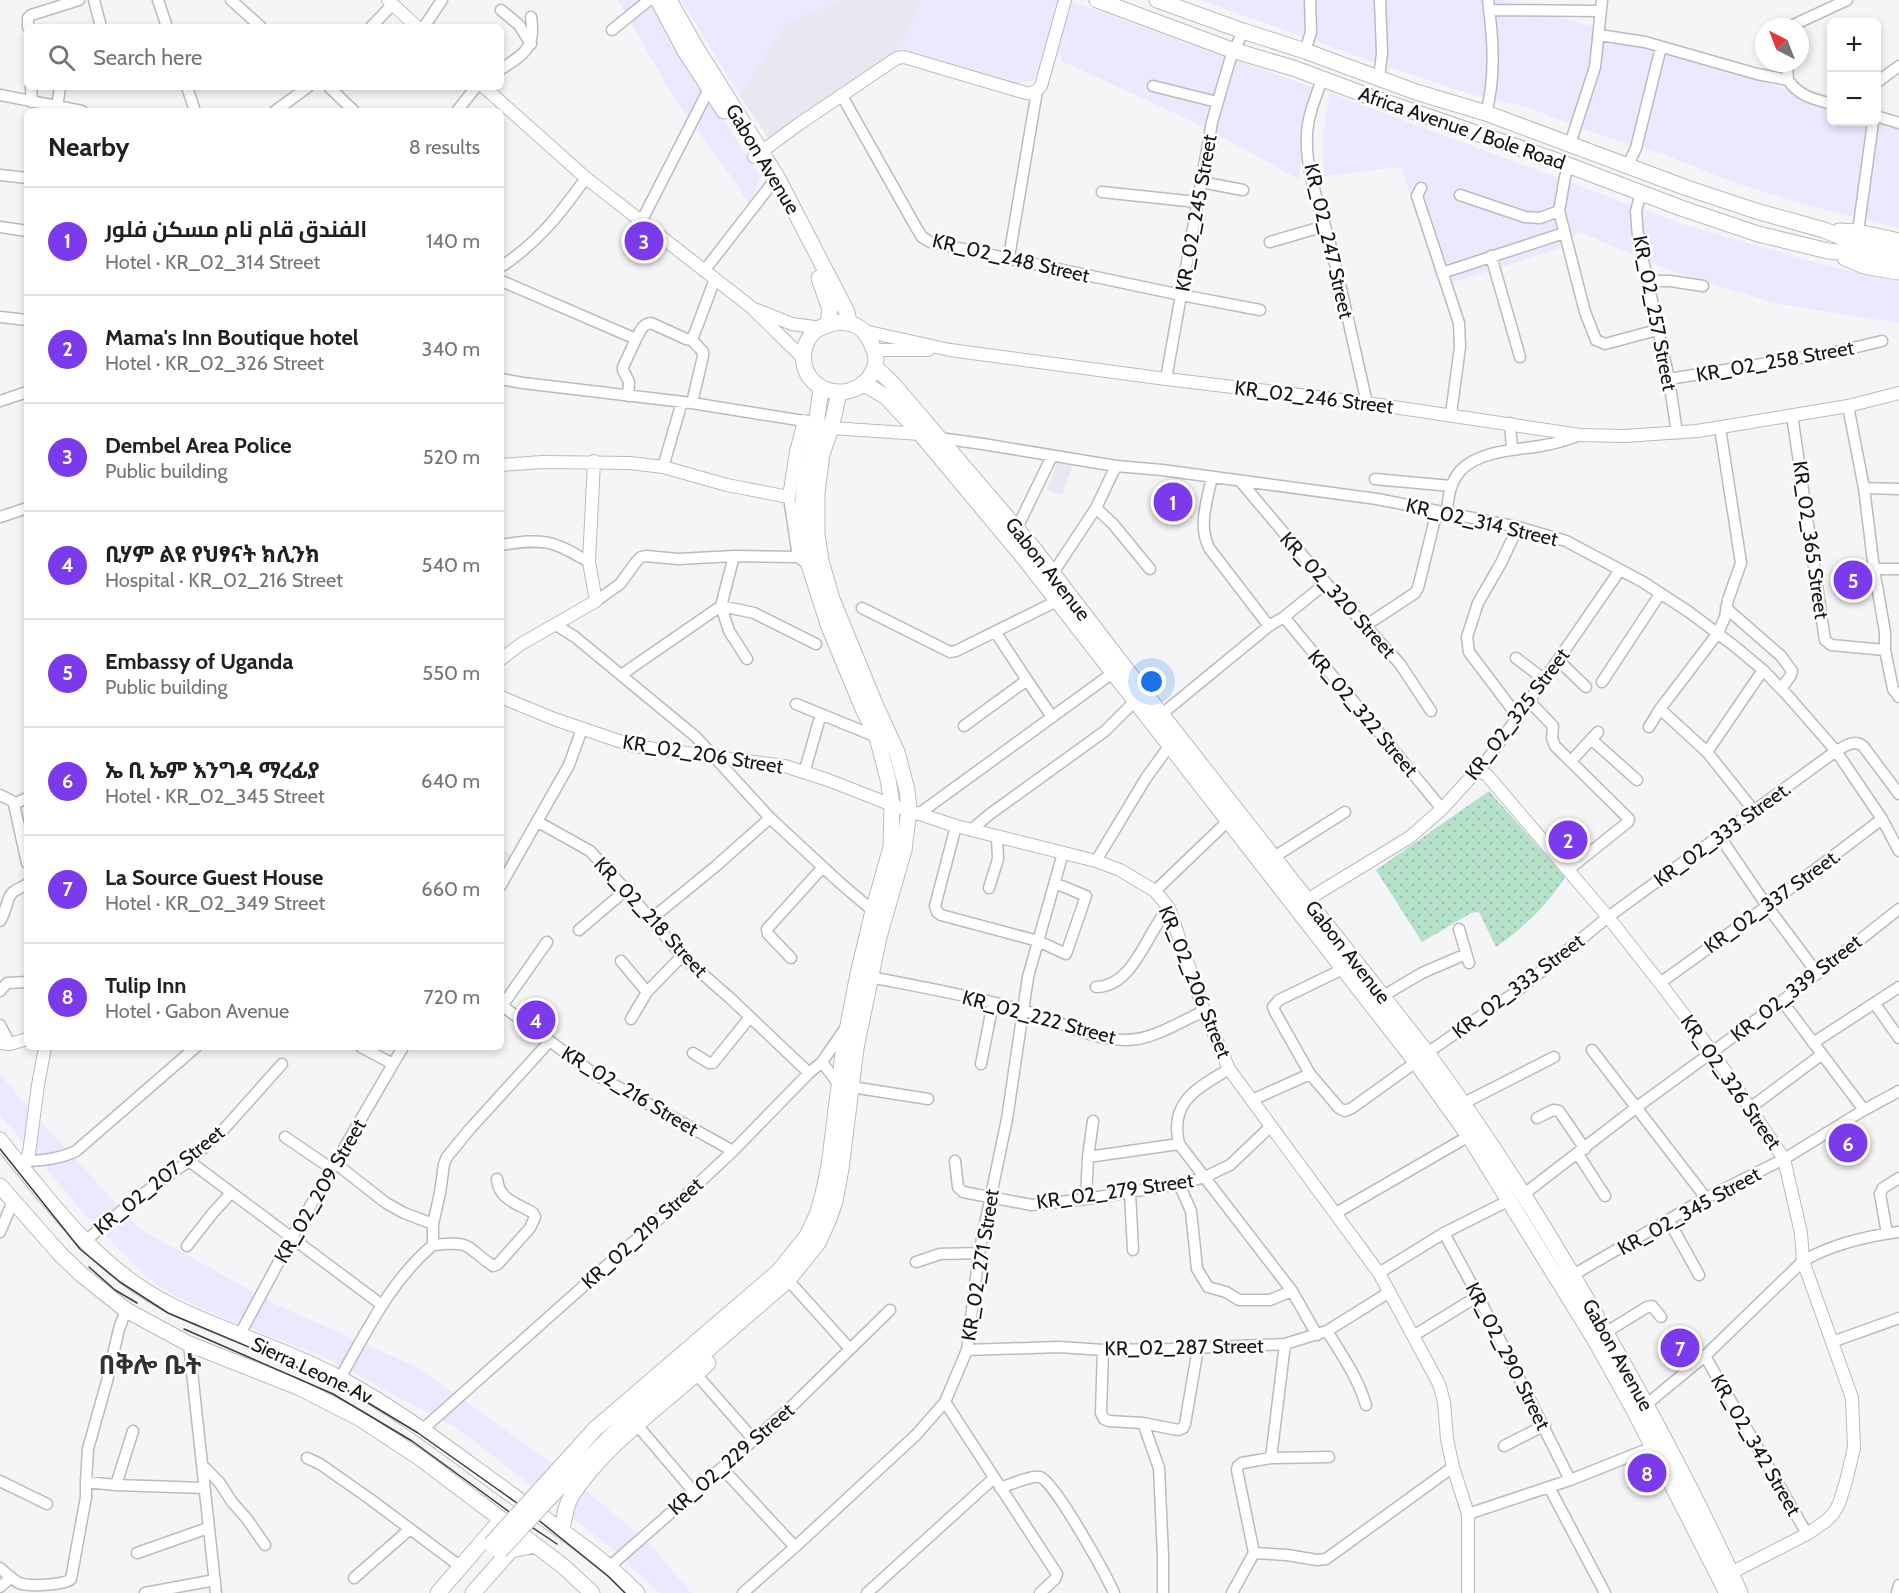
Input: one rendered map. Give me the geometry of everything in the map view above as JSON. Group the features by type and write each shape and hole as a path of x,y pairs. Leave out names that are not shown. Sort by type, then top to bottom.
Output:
{"main road":[{"name":"Gabon Avenue","path":"658,0 774,181 847,312 849,323"},
{"name":"Gabon Avenue","path":"669,0 709,89 758,155"},
{"name":"Africa Avenue / Bole Road","path":"1097,0 1569,165 1758,234 1828,251 1868,255 1899,262"},
{"name":"Africa Avenue / Bole Road","path":"1157,0 1185,5 1243,32 1305,51 1416,92 1486,113 1627,167 1756,211 1824,230 1865,247 1899,252"},
{"name":"Gabon Avenue","path":"774,181 816,270 830,310 825,326"},
{"name":"Africa Avenue / Bole Road","path":"1824,230 1858,232 1899,241"},
{"name":"Africa Avenue / Bole Road","path":"1828,251 1864,266 1899,273"},
{"path":"839,322 849,323 864,331 874,350 875,367 863,383 848,391 839,393 821,388 811,380 802,357 806,347 813,333 825,326 839,322"},
{"name":"Gabon Avenue","path":"875,367 892,383 1053,573 1157,718 1274,857 1383,996 1390,1017"},
{"name":"Gabon Avenue","path":"863,383 886,397 921,434 1024,558 1136,700 1157,718 1170,745 1343,969 1390,1017 1422,1057 1464,1103 1524,1194 1573,1275 1653,1447 1727,1593"},
{"path":"545,1494 788,1280 818,1243 829,1219 839,1185 845,1086 844,1046 858,974 891,848 892,805 877,737 863,709 803,561 804,487 809,454 817,425 821,388"},
{"path":"445,1593 495,1548 545,1494 595,1430 779,1270 807,1236 817,1215 885,914 914,812 897,752 832,599 821,561 817,535 817,492 822,454 817,425 839,393"},
{"name":"Gabon Avenue","path":"1422,1057 1508,1201 1647,1404 1684,1475 1740,1593"},
{"name":"Sierra Leone Av","path":"0,1140 25,1165 52,1206 84,1242 104,1260 149,1293 171,1306 340,1378 382,1402 423,1429 562,1531 609,1567 637,1593"},
{"name":"Sierra Leone Av","path":"0,1186 60,1254 97,1288 126,1310 189,1344 298,1387 359,1418 397,1442 565,1567 592,1593"},
{"path":"510,1493 528,1491 601,1414 729,1303 760,1287"},
{"path":"562,1531 565,1510 571,1496 605,1455 743,1333 757,1313 760,1304"},
{"path":"438,1593 501,1520"},
{"path":"473,1593 511,1551 535,1545"},
{"path":"462,1593 495,1548"}],"street":[{"path":"28,24 28,18 31,15 79,0"},
{"path":"94,0 100,24"},
{"path":"158,0 166,24"},
{"path":"231,0 258,24"},
{"path":"426,24 442,0"},
{"path":"612,30 649,0"},
{"path":"758,155 897,58 904,57 1026,93 1031,94 1037,91 1041,86 1065,0"},
{"path":"1305,51 1311,32 1310,0"},
{"path":"1379,79 1382,53 1380,0"},
{"path":"1808,18 1847,0"},
{"path":"373,24 390,2 414,24"},
{"path":"1486,113 1492,73 1489,5 1601,5 1595,67 1570,144"},
{"path":"501,10 519,25 531,45"},
{"path":"504,67 531,45 534,32 531,17"},
{"name":"KR_02_245 Street","path":"1166,379 1212,122 1230,60 1243,32"},
{"path":"1599,36 1635,40 1757,74 1788,80"},
{"path":"1627,167 1636,148 1661,47"},
{"path":"1881,79 1899,66"},
{"path":"1788,72 1788,80 1797,91 1804,96 1827,103"},
{"name":"KR_02_247 Street","path":"1322,79 1310,115 1306,136 1312,184 1325,226 1367,403"},
{"path":"1153,86 1217,102"},
{"path":"641,222 709,89"},
{"path":"32,90 33,102"},
{"path":"57,107 60,90"},
{"path":"188,90 194,108"},
{"path":"279,108 304,90"},
{"path":"332,90 351,108"},
{"path":"459,108 474,90"},
{"path":"487,90 586,178 751,307 802,357"},
{"path":"1009,257 1037,91"},
{"path":"0,95 63,108"},
{"name":"KR_02_248 Street","path":"842,96 922,237 930,242 1260,310"},
{"path":"1881,118 1899,123"},
{"path":"1858,232 1872,126"},
{"path":"1569,165 1559,211 1585,312 1596,340 1605,344 1657,330"},
{"path":"0,175 24,178"},
{"path":"504,262 542,235 586,178"},
{"path":"704,271 774,181"},
{"path":"1201,182 1243,190"},
{"path":"1421,188 1417,196 1459,323 1460,347 1451,414"},
{"path":"1102,192 1197,202"},
{"name":"KR_02_257 Street","path":"1641,193 1636,211 1638,228 1657,330 1669,379 1677,433"},
{"path":"1460,195 1525,217 1540,218 1559,211"},
{"path":"1270,242 1325,226"},
{"path":"0,227 24,231"},
{"path":"1442,273 1564,233"},
{"path":"1491,256 1520,357"},
{"path":"692,340 715,279"},
{"path":"1648,281 1670,280 1703,286"},
{"path":"504,283 636,339"},
{"path":"751,307 792,324 825,326"},
{"path":"0,317 24,320"},
{"path":"628,396 629,382 623,367 646,324 692,340 703,352 663,467"},
{"name":"KR_02_246 Street","path":"864,331 950,350 1451,414 1580,435 1625,436 1720,428"},
{"name":"KR_02_258 Street","path":"1669,379 1836,352 1882,341"},
{"name":"KR_02_246 Street","path":"874,350 950,350"},
{"path":"504,380 687,403 817,425 921,434"},
{"path":"0,401 24,393"},
{"path":"1650,728 1660,709 1718,633 1742,563 1720,428 1848,406 1899,393"},
{"path":"1848,406 1864,488 1885,633 1885,650 1896,693"},
{"name":"KR_02_365 Street","path":"1792,415 1825,640 1831,645 1885,650"},
{"path":"1510,423 1512,449"},
{"path":"504,657 620,584 641,557 678,559 734,556 803,561 789,497 796,452 817,425"},
{"path":"1365,626 1415,593 1451,486 1469,464 1512,449 1555,443 1580,435"},
{"name":"KR_02_314 Street","path":"939,438 1116,466 1377,499 1518,527 1566,541 1660,594 1718,633 1763,670 1836,751 1882,819 1899,851"},
{"path":"1017,528 1052,456"},
{"path":"504,465 594,461 630,463 663,467 727,485 789,497"},
{"path":"594,461 589,562 596,601"},
{"path":"1053,573 1096,508 1116,466"},
{"path":"1212,477 1204,518 1204,538 1209,548 1269,626"},
{"path":"1375,479 1451,486"},
{"name":"KR_02_320 Street","path":"1241,482 1400,664 1431,711"},
{"path":"1864,488 1899,489"},
{"path":"1096,508 1150,570"},
{"path":"0,517 24,509"},
{"path":"1518,527 1478,603 1467,637 1469,652 1518,717"},
{"path":"504,544 530,540 550,542 560,545 589,562"},
{"path":"734,556 721,606 729,631 747,659"},
{"path":"1874,569 1899,569"},
{"name":"KR_02_325 Street","path":"1307,900 1410,837 1479,771 1620,570"},
{"path":"1157,718 1326,582"},
{"path":"1602,682 1660,594"},
{"path":"862,608 950,652 996,633 1057,601"},
{"path":"621,675 721,606 754,613 816,644"},
{"path":"1726,608 1781,656 1792,671 1781,689"},
{"name":"KR_02_322 Street","path":"1284,617 1442,808"},
{"path":"556,625 575,637 696,737 770,818 873,911"},
{"path":"996,633 1052,717"},
{"path":"1516,658 1545,680"},
{"path":"1558,660 1586,687"},
{"path":"1707,752 1763,670"},
{"path":"914,812 1114,672"},
{"path":"964,726 1027,680"},
{"name":"KR_02_206 Street","path":"504,699 554,720 634,746 785,766 956,826 1096,861 1120,870 1155,891 1169,908 1204,1011 1229,1069 1379,1273 1439,1384 1444,1402 1447,1439 1453,1467 1468,1514 1468,1593"},
{"path":"971,830 1105,731 1136,700"},
{"path":"1529,701 1551,723 1554,730 1553,742 1629,819 1568,870"},
{"path":"796,704 877,737"},
{"path":"1660,709 1707,752 1755,812"},
{"path":"804,772 821,714"},
{"path":"504,880 569,765 582,729"},
{"path":"1571,761 1595,736 1637,780"},
{"path":"1836,751 1850,743 1857,742 1863,746 1899,794"},
{"path":"1096,861 1146,778 1170,745"},
{"name":"KR_02_333 Street.","path":"1608,917 1836,751"},
{"name":"KR_02_326 Street","path":"1479,771 1487,775 1608,917 1660,983 1713,1053 1784,1159 1801,1233 1803,1261 1852,1398 1854,1448 1839,1504 1833,1514 1807,1534 1731,1573"},
{"path":"0,795 14,804 24,849"},
{"path":"14,804 24,799"},
{"path":"1274,857 1345,812"},
{"path":"650,920 770,818"},
{"name":"KR_02_337 Street.","path":"1660,983 1882,819"},
{"path":"1155,891 1229,820"},
{"name":"KR_02_218 Street","path":"538,822 590,851 682,956 809,1073"},
{"path":"956,826 935,906 941,915 1038,941 1066,954 1086,896 1055,883"},
{"path":"989,888 998,859 997,837"},
{"path":"1720,837 1767,906 1817,973"},
{"name":"KR_02_271 Street","path":"743,1593 916,1435 945,1402 967,1350 980,1253 1006,1119 1028,977 1063,853"},
{"path":"791,958 768,934 767,929 823,867"},
{"path":"0,921 6,912 8,898 24,886"},
{"path":"579,930 626,890"},
{"path":"1096,987 1105,987 1132,967 1160,917 1169,908"},
{"name":"KR_02_339 Street","path":"1524,1194 1637,1107 1713,1053 1899,909"},
{"name":"KR_02_333 Street","path":"1310,1074 1339,1108 1345,1111 1352,1108 1517,991 1608,917"},
{"path":"1383,996 1422,973 1468,959 1459,929"},
{"path":"504,1001 547,942"},
{"path":"631,1019 647,992 682,956"},
{"path":"621,961 647,992"},
{"path":"1252,1100 1310,1074 1275,1012 1275,1003 1343,969"},
{"name":"KR_02_222 Street","path":"870,977 1024,1010 1101,1037 1136,1039 1148,1036 1204,1011"},
{"path":"0,991 8,983 24,982"},
{"path":"1813,1042 1899,987"},
{"path":"1782,1000 1864,1110"},
{"path":"981,1064 993,1003"},
{"path":"1875,1004 1899,1038"},
{"name":"KR_02_216 Street","path":"504,1007 593,1073 733,1151"},
{"path":"693,1053 713,1063 750,1017"},
{"name":"KR_02_219 Street","path":"423,1429 733,1151 822,1062 849,1024"},
{"path":"0,1025 5,1044 24,1040"},
{"path":"433,1245 433,1224 447,1157 549,1042"},
{"path":"44,1050 25,1165 76,1151 193,1050"},
{"path":"366,1050 393,1064"},
{"name":"KR_02_209 Street","path":"239,1336 291,1239 401,1050"},
{"path":"1592,1050 1706,1198"},
{"path":"1750,1108 1821,1055"},
{"path":"1464,1103 1554,1057"},
{"path":"822,1062 845,1086 928,1099"},
{"name":"KR_02_207 Street","path":"84,1242 137,1198 189,1161 224,1130 282,1064"},
{"path":"1229,1069 1188,1097 1177,1124 1179,1144 1322,1333 1350,1366 1366,1405"},
{"name":"KR_02_345 Street","path":"1573,1275 1706,1198 1784,1159 1864,1110 1899,1092"},
{"path":"1537,1118 1553,1110 1559,1111 1605,1196"},
{"path":"1086,1199 1093,1121"},
{"path":"1205,1177 1230,1165 1271,1126"},
{"path":"1336,1213 1469,1136"},
{"path":"285,1137 334,1166 386,1203 433,1224"},
{"path":"1088,1157 1179,1144"},
{"path":"189,1161 382,1305"},
{"name":"KR_02_279 Street","path":"955,1161 960,1190 1032,1205 1130,1193 1205,1177"},
{"path":"1887,1233 1880,1194 1883,1188 1899,1178"},
{"path":"340,1378 382,1305 405,1272 433,1245 461,1243 468,1245 493,1266 498,1264 530,1228 535,1217 533,1213 501,1193 497,1179"},
{"path":"1179,1184 1191,1211 1195,1261 1201,1278 1208,1287 1226,1292 1239,1300 1270,1299 1292,1291"},
{"path":"187,1246 231,1193"},
{"path":"1130,1193 1133,1250"},
{"path":"0,1232 13,1201"},
{"path":"1379,1273 1444,1233 1508,1201"},
{"path":"1669,1221 1699,1275"},
{"path":"1647,1404 1705,1356 1803,1261 1814,1254 1833,1248 1887,1233 1899,1232"},
{"name":"KR_02_290 Street","path":"1444,1233 1545,1425 1570,1480"},
{"path":"916,1262 940,1254 980,1253"},
{"path":"788,1280 850,1349"},
{"name":"KR_02_287 Street","path":"967,1350 1059,1347 1103,1350 1285,1344 1322,1333 1388,1293"},
{"path":"1413,1336 1478,1296"},
{"path":"1600,1336 1647,1307 1652,1306 1661,1317"},
{"path":"0,1568 20,1583 27,1584 63,1583 71,1578 86,1497 88,1449 126,1310"},
{"name":"KR_02_229 Street","path":"609,1567 791,1407 890,1310"},
{"path":"1832,1342 1899,1318"},
{"path":"189,1344 216,1593"},
{"path":"1271,1458 1285,1344"},
{"path":"1103,1350 1101,1413 1104,1419 1178,1430 1185,1424 1198,1348"},
{"name":"KR_02_342 Street","path":"1705,1356 1807,1534"},
{"path":"696,1374 754,1440"},
{"path":"945,1402 1057,1574 1055,1580 1040,1593"},
{"path":"1143,1423 1159,1468 1164,1556 1163,1593"},
{"path":"638,1425 694,1492"},
{"path":"1504,1446 1545,1425"},
{"path":"116,1485 133,1431"},
{"path":"1468,1514 1570,1480 1653,1447"},
{"path":"1232,1593 1254,1553 1238,1466 1242,1463 1271,1458 1329,1457"},
{"path":"307,1458 320,1464 461,1567"},
{"path":"204,1467 219,1482 265,1545"},
{"path":"1254,1553 1326,1559 1453,1467"},
{"path":"722,1468 795,1547"},
{"path":"1000,1488 1035,1476 1047,1481 1066,1509 1114,1593"},
{"path":"867,1593 994,1478"},
{"path":"0,1481 46,1504"},
{"path":"86,1482 204,1488"},
{"path":"1549,1487 1605,1593"},
{"path":"137,1552 208,1528"},
{"path":"354,1578 410,1529"},
{"path":"0,1587 11,1577"},
{"path":"145,1593 214,1580"},
{"path":"1897,1593 1899,1585"}],"shaded area":[{"path":"618,0 648,0 760,177 749,205 738,186 675,100"},
{"path":"681,0 845,0 823,9 740,96"},
{"path":"845,0 922,0 901,48 769,139 740,96 787,22"},
{"path":"922,0 1067,0 1314,88 1301,144 1300,180 1200,125 1062,61 1061,54 1039,69 1034,80 1020,83 901,48"},
{"path":"1200,0 1507,0 1827,102 1827,126 1881,126 1881,123 1899,123 1899,228 1810,206 1738,184 1668,156 1591,132 1524,106 1474,95"},
{"path":"1330,93 1682,224 1817,263 1899,282 1899,323 1774,303 1674,272 1579,232 1558,249 1439,287 1401,167 1324,176 1322,139"},
{"path":"1058,460 1073,465 1062,495 1047,490"},
{"path":"504,851 512,855 504,870"},
{"path":"0,1074 140,1229 275,1304 419,1368 564,1472 652,1546 691,1593 659,1593 610,1547 458,1429 320,1355 229,1321 173,1295 148,1278 88,1218 0,1115"}],"green space":[{"path":"1489,791 1565,877 1534,915 1496,947 1479,912 1471,913 1422,942 1376,870"}],"tram line":[{"path":"0,1149 80,1249 120,1282 168,1313 337,1384 418,1433 521,1506 608,1576 625,1593"},
{"path":"89,1267 115,1290 137,1303"},
{"path":"184,1329 333,1394 412,1441 557,1544"}],"place":[{"name":"Dembel Area Police","path":"644,241"},
{"name":"الفندق قام نام مسكن فلور","path":"1173,502"},
{"name":"Embassy of Uganda","path":"1853,580"},
{"name":"Mama's Inn Boutique hotel","path":"1568,840"},
{"name":"ቢሃም ልዩ የህፃናት ክሊንክ","path":"536,1020"},
{"name":"ኤ ቢ ኤም እንግዳ ማረፊያ","path":"1848,1143"},
{"name":"La Source Guest House","path":"1680,1348"},
{"name":"Tulip Inn","path":"1647,1473"}],"district":[{"name":"በቅሎ ቤት","path":"150,1365"}]}
